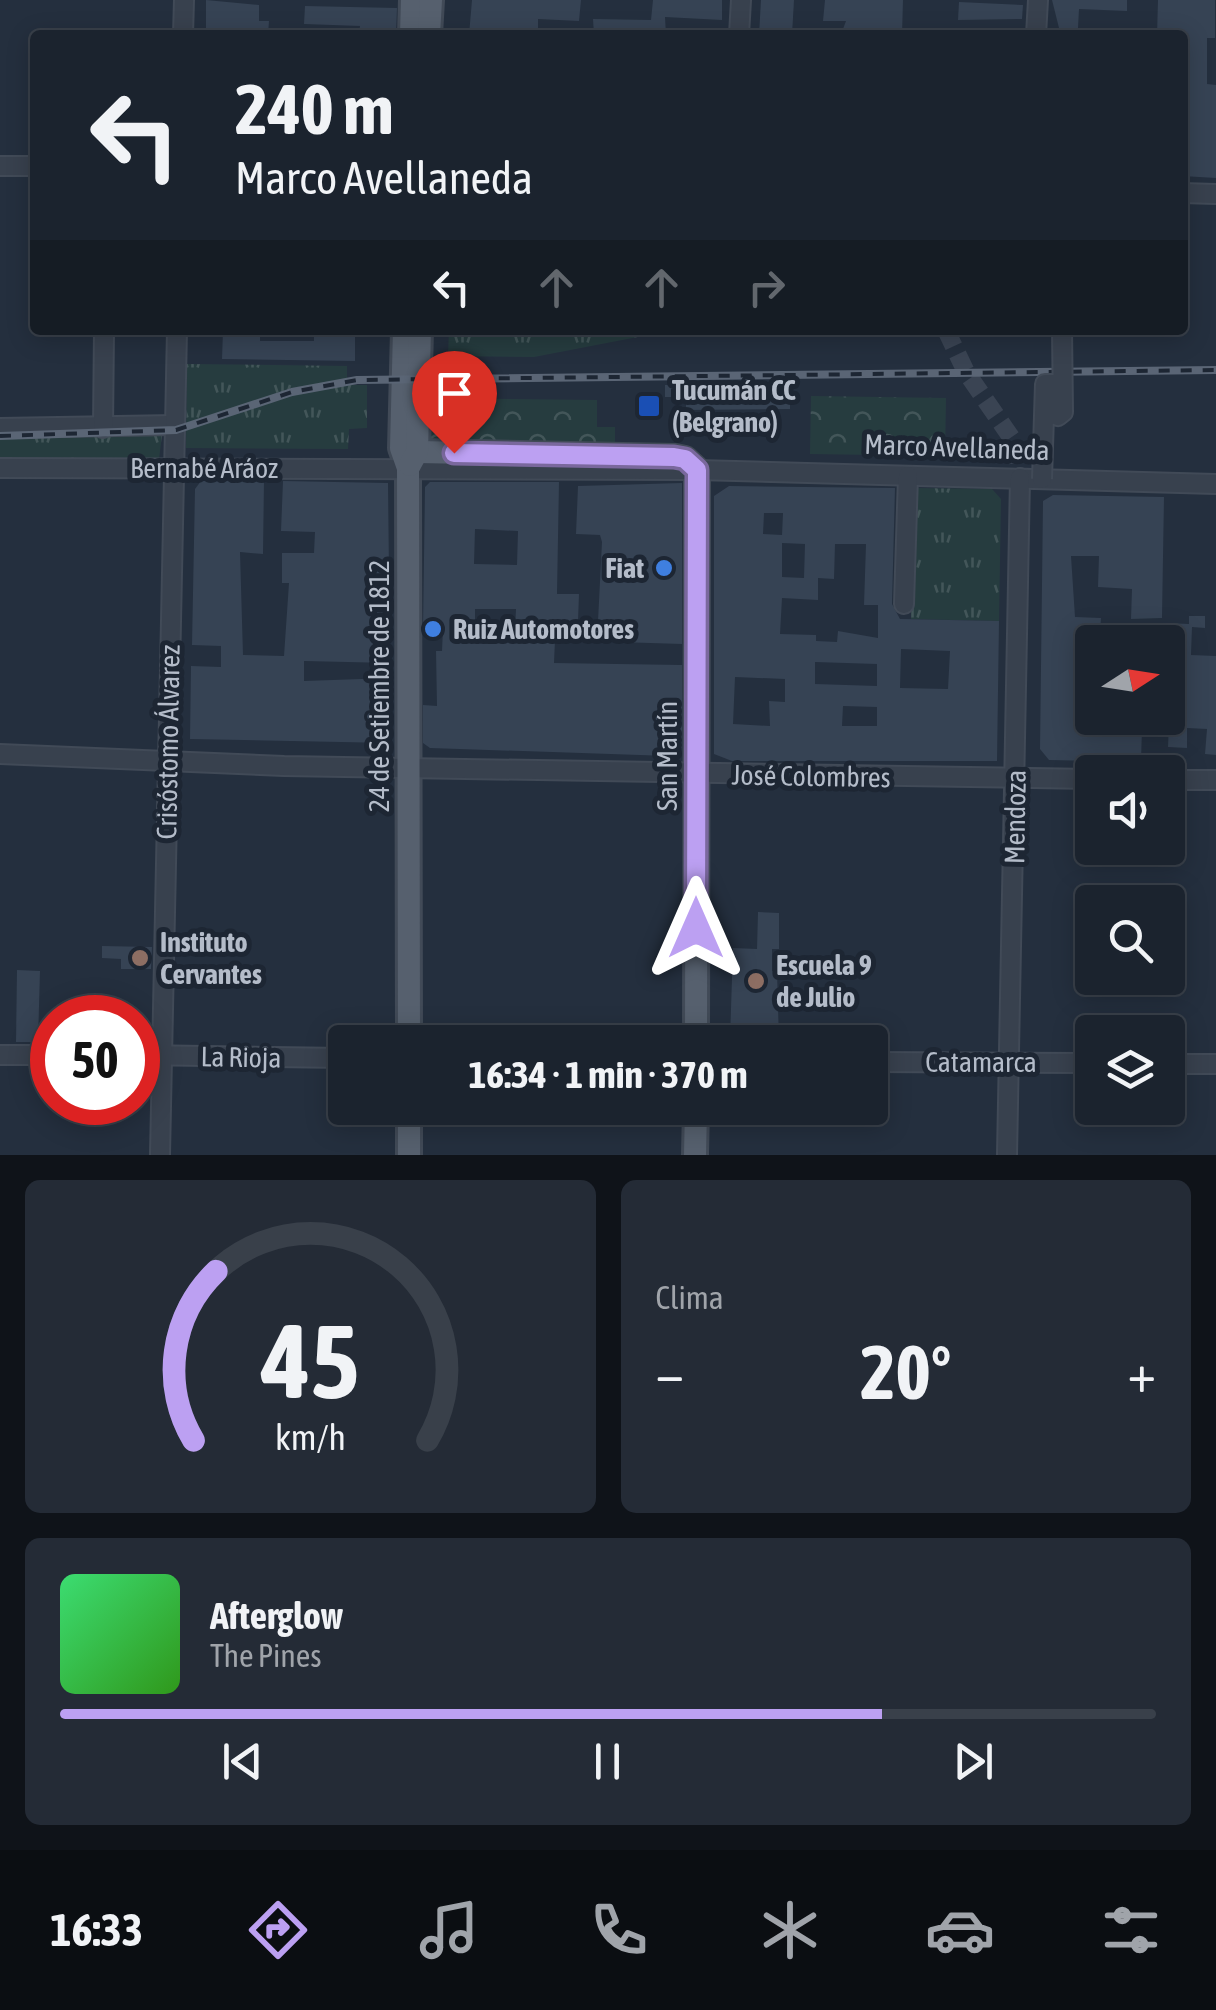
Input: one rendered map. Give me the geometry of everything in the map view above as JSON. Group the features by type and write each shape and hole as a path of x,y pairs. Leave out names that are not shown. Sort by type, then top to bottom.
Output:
{"main road":[{"path":"411,30 412,0"},
{"path":"430,30 431,0"},
{"name":"24 de Setiembre de 1812","path":"404,335 401,448 412,460"},
{"name":"24 de Setiembre de 1812","path":"409,1025 412,460 420,335"},
{"name":"Marco Avellaneda","path":"412,460 674,457 685,459 697,470"},
{"name":"San Martín","path":"696,1025 697,470"},
{"path":"410,1125 410,1155"},
{"path":"696,1125 696,1155"}],"street":[{"path":"183,30 184,0"},
{"path":"739,30 741,0"},
{"path":"1036,30 1038,0"},
{"path":"0,166 30,166"},
{"path":"1188,192 1216,194"},
{"path":"103,428 104,335"},
{"name":"Crisóstomo Álvarez","path":"160,1155 177,335"},
{"path":"1042,480 1046,384 1054,384 1053,413 1058,416 1062,412 1062,335"},
{"name":"Bernabé Aráoz","path":"0,428 175,424"},
{"name":"Bernabé Aráoz","path":"0,468 412,460"},
{"name":"Marco Avellaneda","path":"697,470 1216,484"},
{"path":"904,604 908,476"},
{"name":"Mendoza","path":"1007,1155 1020,478"},
{"name":"José Colombres","path":"0,754 697,774 1075,780"},
{"path":"1185,780 1216,780"},
{"path":"0,1055 30,1055"},
{"name":"La Rioja","path":"162,1056 328,1058"},
{"name":"Catamarca","path":"888,1062 1075,1063"},
{"path":"1185,1064 1216,1064"}],"green space":[{"path":"449,335 648,335 534,357 448,356"},
{"path":"187,364 347,366 347,385 367,385 367,428 349,429 348,449 186,448"},
{"path":"811,396 946,398 945,456 810,454"},
{"path":"429,398 597,400 597,427 615,427 615,443 429,441"},
{"path":"162,435 159,459 0,460 0,438"},
{"path":"913,488 992,489 1001,499 999,621 911,619"}],"building":[{"path":"206,0 259,5 259,21 269,21 268,30 206,30"},
{"path":"472,0 581,0 579,21 538,19 538,30 469,30"},
{"path":"653,0 722,0 722,20 665,17 666,30 594,30 593,19 651,20"},
{"path":"761,0 794,0 792,30 759,30"},
{"path":"825,0 903,0 902,30 843,29 846,21 823,21"},
{"path":"1052,0 1127,0 1127,11 1079,9 1078,28 1059,28"},
{"path":"1158,0 1215,0 1215,38 1207,38 1207,84 1216,85 1216,178 1188,176 1188,30 1157,30"},
{"path":"959,2 1023,5 1022,19 958,20"},
{"path":"305,6 397,8 396,30 304,24"},
{"path":"223,335 260,335 260,341 314,341 314,335 355,335 355,361 222,359"},
{"path":"790,384 790,409 686,410 686,404 674,404 673,397 665,397 665,385"},
{"path":"201,481 264,481 263,554 240,552 243,655 284,656 289,583 282,583 282,553 314,553 315,532 281,531 283,481 388,483 390,663 304,661 304,681 390,678 390,743 190,739 191,666 221,667 221,646 192,645 195,489"},
{"path":"430,482 559,482 557,594 579,594 578,621 598,621 602,542 600,535 576,534 578,486 682,483 682,644 555,640 554,663 682,665 682,748 669,756 430,748 423,743 423,705 437,706 436,651 442,651 443,628 423,628 425,487","holes":["475,529 518,531 517,565 474,564","475,609 516,609 515,629 475,629"]},
{"path":"729,486 895,488 892,604 900,619 999,621 997,761 732,761 714,754 714,496","holes":["764,513 783,513 782,535 763,534","782,543 805,544 804,578 782,577","835,544 866,544 864,605 878,605 878,638 838,631 837,642 816,641 816,635 780,634 782,598 818,600 818,578 834,579","901,649 950,651 948,689 900,688","815,662 877,664 877,686 815,684","735,677 785,679 785,702 769,701 770,726 733,724","843,706 877,707 877,726 842,726"]},
{"path":"1053,495 1164,497 1162,618 1131,619 1132,589 1098,587 1099,556 1071,556 1075,617 1101,618 1101,625 1075,625 1075,735 1142,735 1141,755 1075,755 1075,761 1049,760 1040,749 1043,501"},
{"path":"1189,616 1205,616 1205,628 1192,627 1191,655 1216,656 1216,755 1205,754 1207,729 1187,728 1187,748 1168,747 1169,735 1185,735 1185,625 1167,623 1189,624"},
{"path":"758,912 779,913 779,949 772,949 772,971 777,971 779,1025 730,1025 733,948 757,949"},
{"path":"102,946 152,947 151,969 121,969 121,959 102,958"},
{"path":"17,970 40,971 39,995 30,995 30,1042 16,1042"}],"tunnel":[{"path":"948,335 966,372 1015,443 1020,478"}],"railway":[{"path":"0,436 176,430 292,392 357,380 1216,370"}],"place":[{"name":"Tucumán CC (Belgrano)","path":"649,406"},
{"name":"Fiat","path":"664,568"},
{"name":"Ruiz Automotores","path":"433,629"},
{"name":"Instituto Cervantes","path":"140,958"},
{"name":"Escuela 9 de Julio","path":"756,981"}],"route":[{"path":"454,453 674,457 685,459 697,470 696,928"}]}
